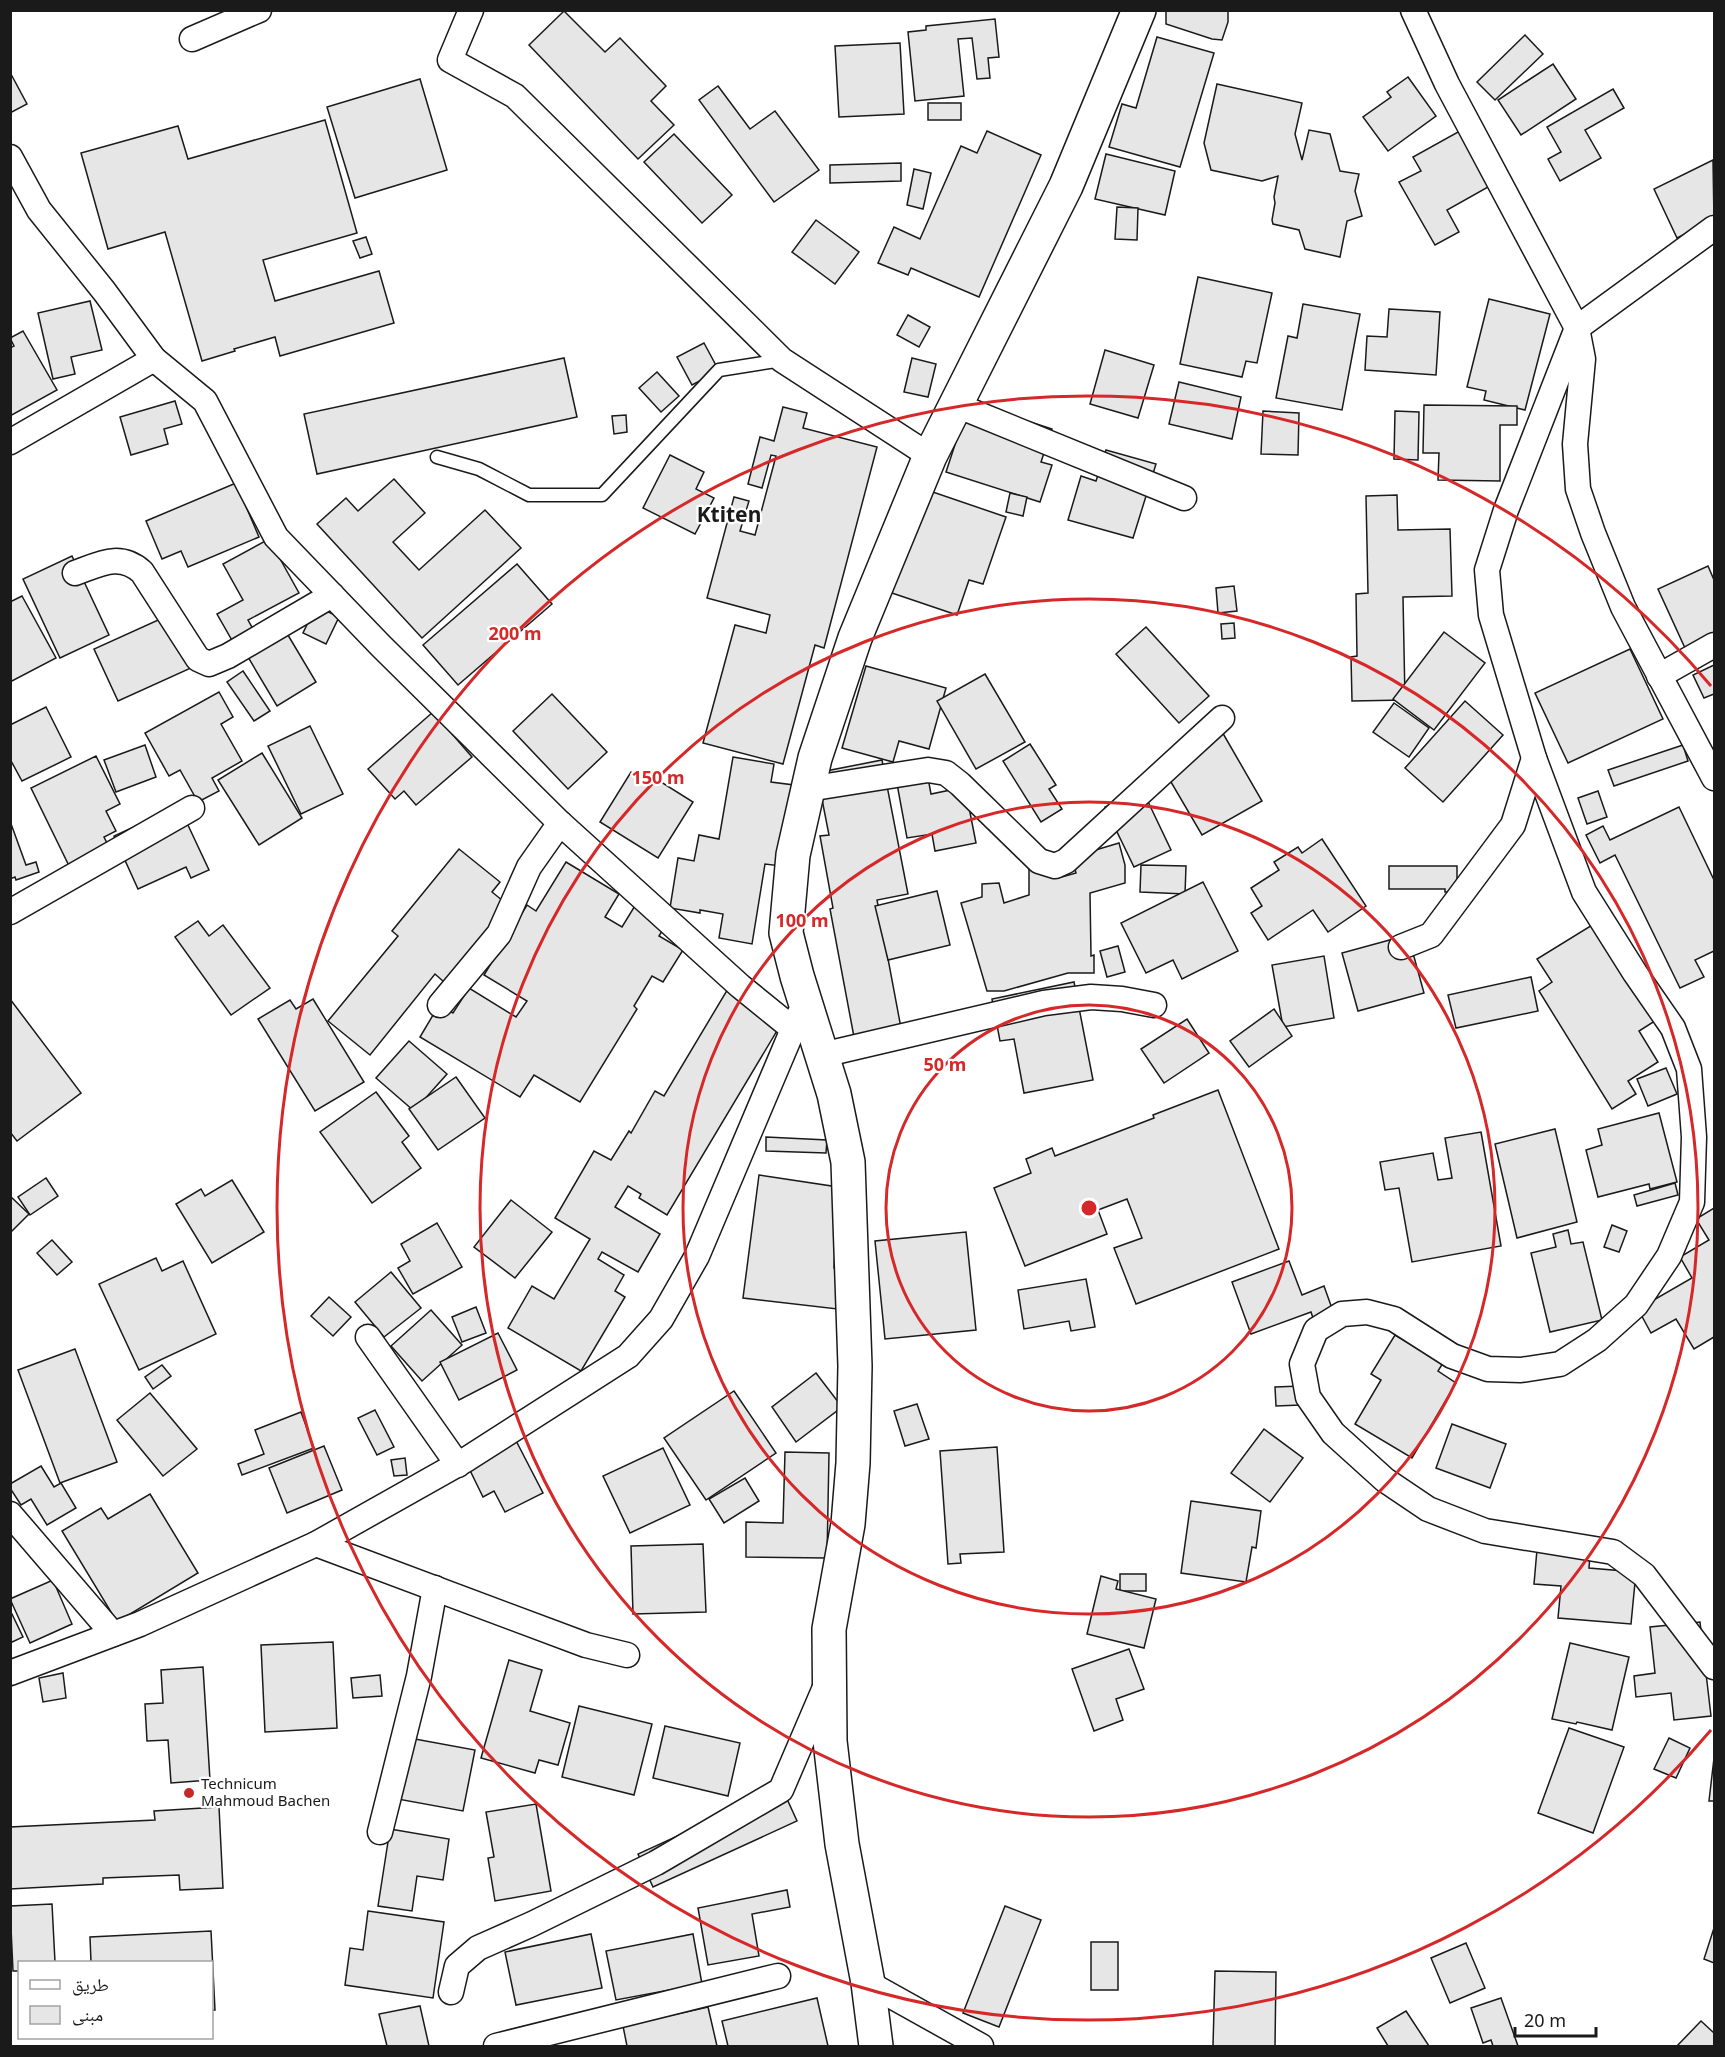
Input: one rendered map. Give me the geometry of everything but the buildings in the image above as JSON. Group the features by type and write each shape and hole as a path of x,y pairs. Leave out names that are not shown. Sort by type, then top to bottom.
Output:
{"street":[{"path":"192,39 259,10"},
{"path":"471,10 450,60 515,96 782,360 930,456"},
{"path":"876,2046 842,1844 830,1741 829,1629 848,1524 853,1463 855,1366 848,1162 834,1094 822,1054 799,1015 786,933 793,855 815,758 855,639 930,456 1066,186 1139,10"},
{"path":"1413,10 1447,84 1577,328 1583,359 1575,444 1578,489 1623,607 1714,778"},
{"path":"10,157 39,210 154,358 205,401 276,537 560,823 740,987 799,1015"},
{"path":"1714,228 1577,328 1506,510 1487,570 1491,615 1534,758 1584,892 1673,1028 1689,1070 1694,1137 1692,1202 1669,1257 1636,1305 1597,1340 1560,1364 1521,1370 1488,1369 1452,1356 1394,1319 1367,1312 1342,1314 1316,1329 1302,1364 1308,1397 1333,1433 1385,1480 1428,1509 1485,1532 1613,1552 1644,1575 1714,1667"},
{"path":"10,442 154,358"},
{"path":"956,405 1184,498"},
{"path":"75,573 107,561 134,564 142,572 198,659 209,664 228,656 332,595"},
{"path":"1659,676 1714,645"},
{"path":"808,789 928,770 946,773 1040,861 1055,866 1066,861 1222,718"},
{"path":"1401,947 1431,935 1513,825 1534,758"},
{"path":"10,912 192,808"},
{"path":"440,1005 499,934 530,867 560,823"},
{"path":"822,1054 1044,1003 1091,997 1122,999 1154,1005"},
{"path":"10,1673 140,1624 316,1544 458,1465 628,1356 661,1319 697,1257 799,1015"},
{"path":"368,1337 458,1465"},
{"path":"10,1514 113,1634"},
{"path":"316,1544 586,1645 627,1654"},
{"path":"381,1832 419,1676 435,1588"},
{"path":"451,1992 457,1966 478,1948 656,1863 781,1790 830,1678"},
{"path":"496,2046 778,1976"},
{"path":"867,1983 981,2046"}],"lane":[{"path":"437,457 479,469 530,495 602,495 718,370 782,360"}],"place":[{"name":"Technicum Mahmoud Bachen","path":"189,1793"}],"district":[{"name":"Ktiten","path":"729,515"}]}
